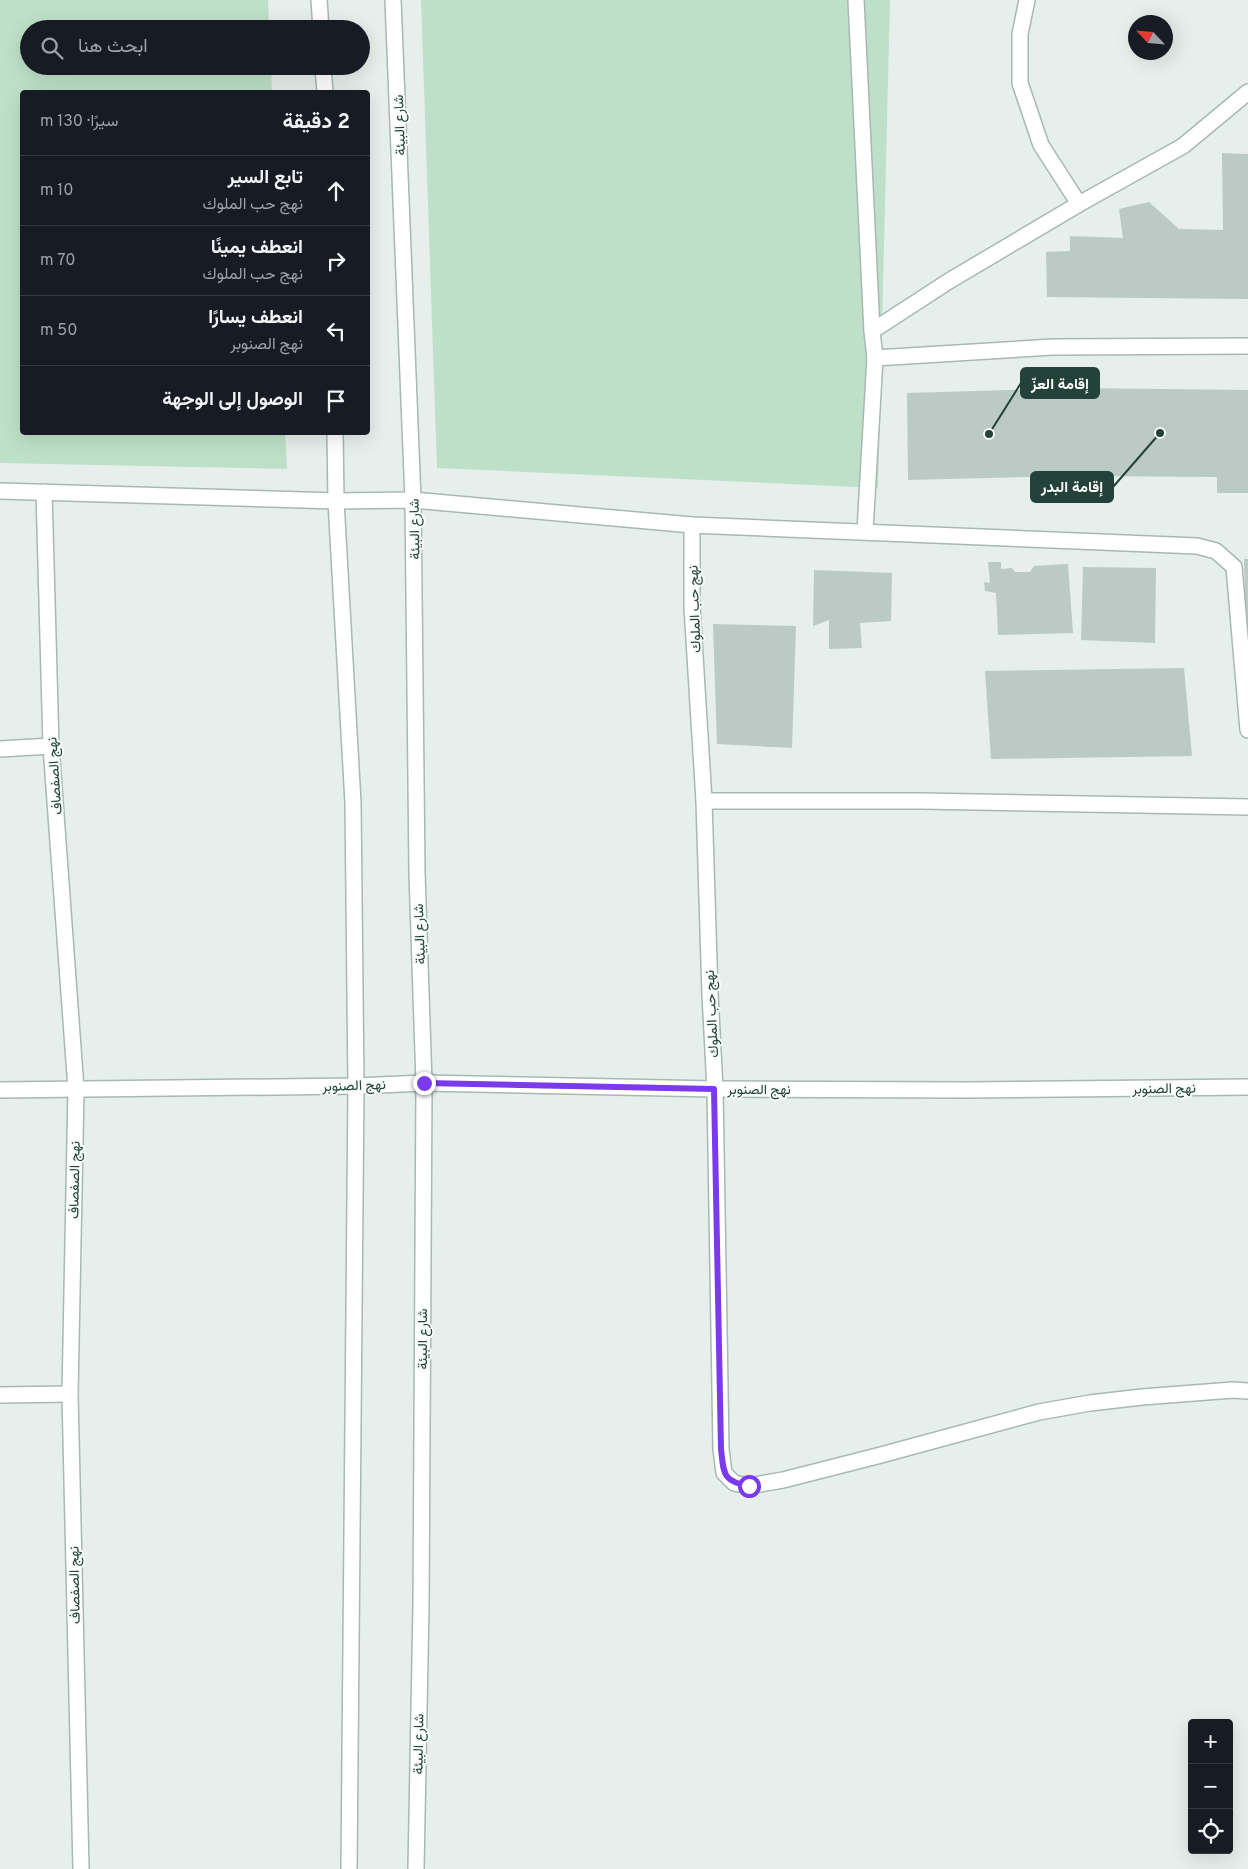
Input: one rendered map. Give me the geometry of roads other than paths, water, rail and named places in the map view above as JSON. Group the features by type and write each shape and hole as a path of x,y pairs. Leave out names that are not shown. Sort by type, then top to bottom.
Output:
{"street":[{"path":"319,0 320,20"},
{"name":"شارع البيئة","path":"394,0 413,500 417,873 424,1083 421,1595 416,1869"},
{"path":"856,0 872,331 875,358 865,531"},
{"path":"1027,0 1020,34 1020,83 1041,145 1080,204"},
{"path":"323,75 324,90"},
{"path":"872,331 949,281 1080,204 1184,146 1248,92"},
{"path":"875,358 1053,346 1248,346"},
{"path":"335,435 336,501 353,803 356,1086 349,1869"},
{"path":"0,491 336,501 413,500 692,525 1197,546 1216,551 1234,567 1248,730"},
{"name":"نهج الصفصاف","path":"44,492 51,746 76,1089 70,1394 81,1869"},
{"name":"نهج حب الملوك","path":"692,525 692,607 704,802 714,1089 721,1449 724,1473 734,1483 749,1486 783,1480 881,1455 1039,1412 1090,1403 1142,1397 1233,1390 1248,1391"},
{"path":"0,749 51,746"},
{"path":"704,802 921,801 1248,807"},
{"name":"نهج الصنوبر","path":"0,1090 356,1086 424,1083 714,1089 966,1090 1248,1087"},
{"path":"0,1395 70,1394"}],"place":[{"name":"إقامة البدر","path":"1160,433"},
{"name":"إقامة العزّ","path":"989,434"}]}
